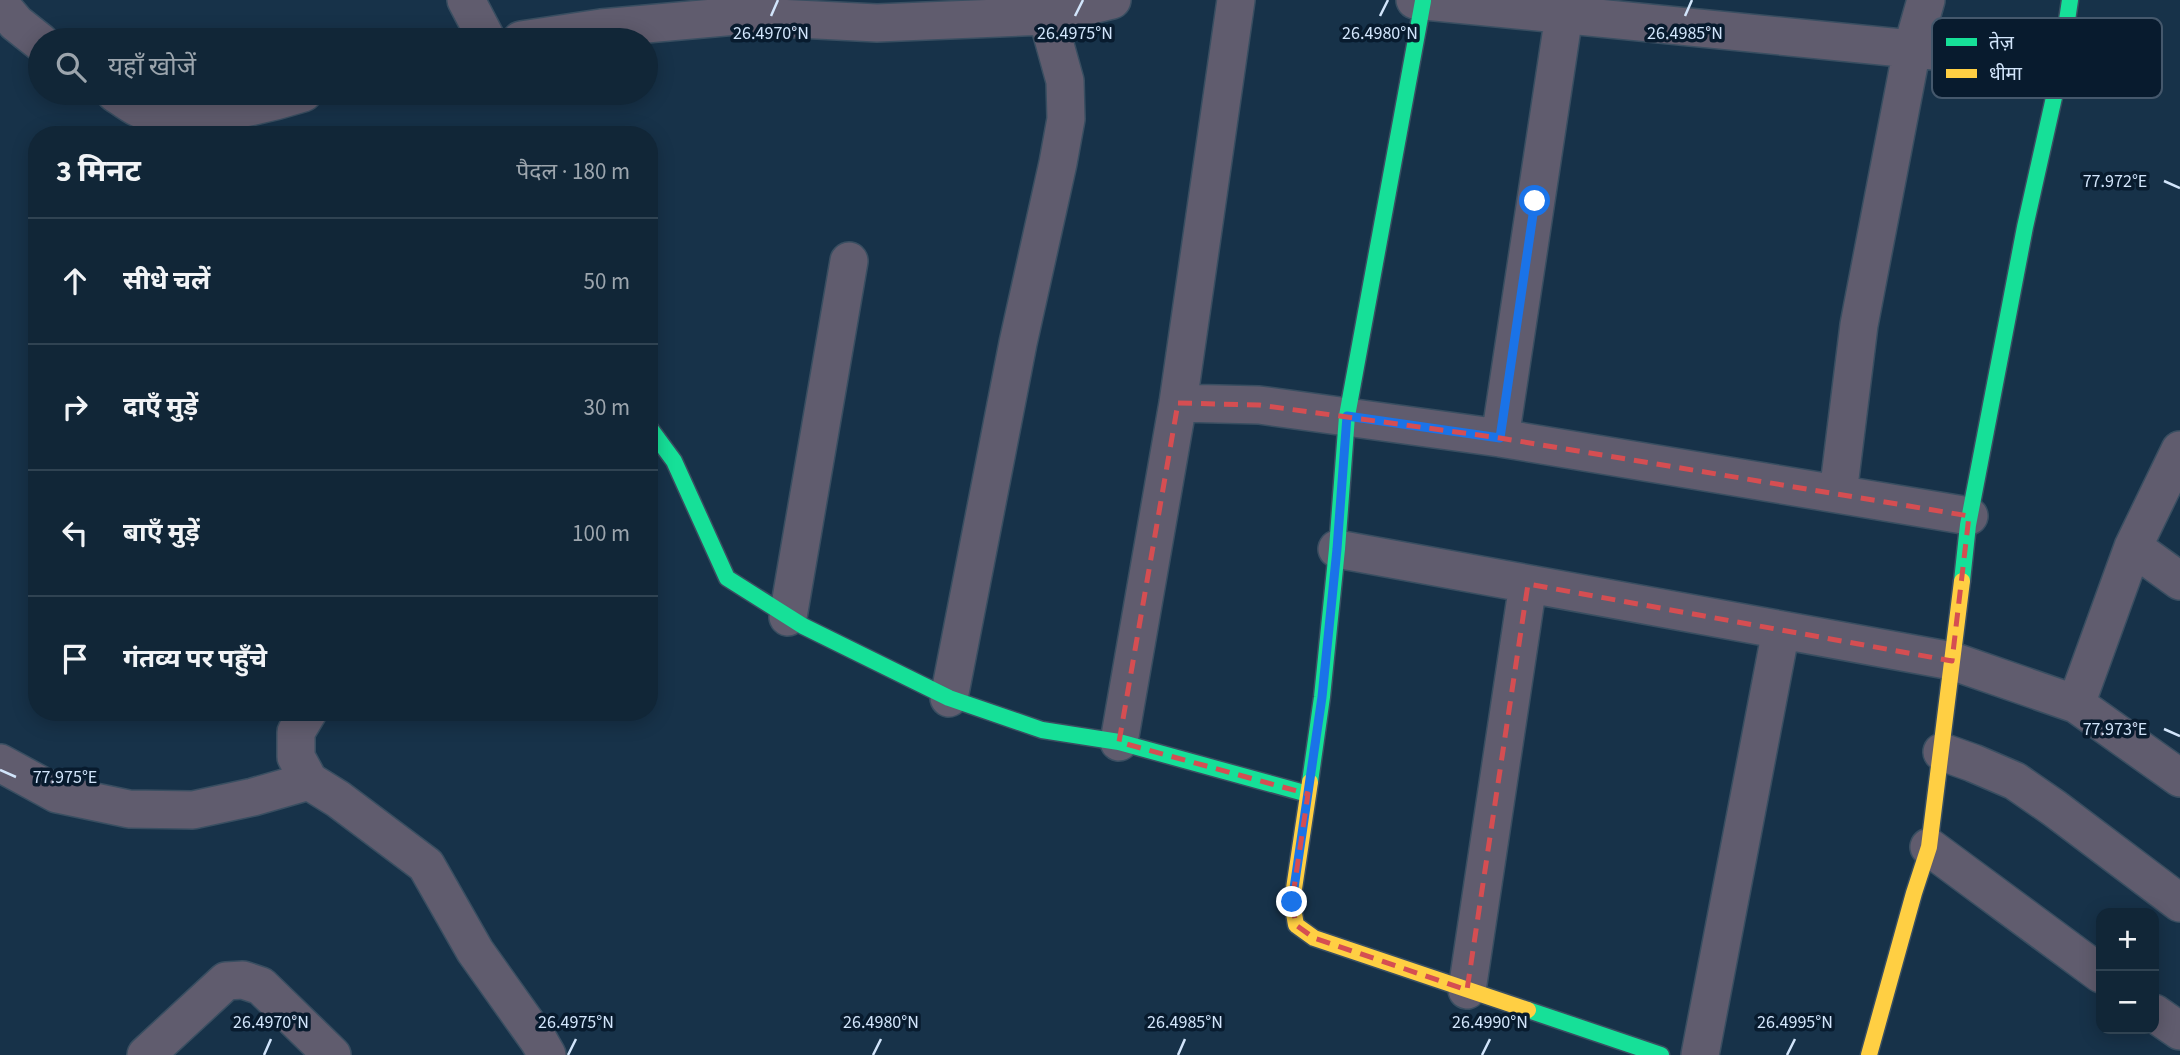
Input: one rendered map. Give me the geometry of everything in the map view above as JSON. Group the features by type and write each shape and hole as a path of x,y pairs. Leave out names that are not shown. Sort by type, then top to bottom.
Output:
{"street":[{"path":"466,0 481,28"},
{"path":"601,28 669,11 877,23 1047,16 1112,0"},
{"path":"1119,742 1178,403 1236,0"},
{"path":"1838,494 1859,325 1912,49 1926,0"},
{"path":"2067,18 2070,0"},
{"path":"1661,1055 1314,938 1296,925 1292,902 1322,697 1347,416 1430,1 1932,51"},
{"path":"0,4 28,32"},
{"path":"1500,438 1564,15"},
{"path":"949,698 1018,343 1066,119 1065,81 1047,16"},
{"path":"1869,1055 1929,848 1969,516 2052,98"},
{"path":"133,105 188,126 263,105"},
{"path":"788,617 849,261"},
{"path":"1178,403 1259,405 1347,416 1500,438 1969,516"},
{"path":"658,439 674,461 727,578 803,626 949,698 1042,730 1119,742 1308,794"},
{"path":"2076,704 2133,547 2180,450"},
{"path":"2133,547 2180,582"},
{"path":"1337,549 1952,661 2076,704 2180,778"},
{"path":"1467,990 1528,584"},
{"path":"1700,1055 1781,630"},
{"path":"303,721 296,732 296,757 309,781 338,799 426,865 475,951 547,1055"},
{"path":"1942,752 2015,781 2180,903"},
{"path":"0,764 57,794 129,808 193,810 309,781"},
{"path":"1929,848 2097,971"},
{"path":"146,1055 226,981 243,980 261,986 332,1055"},
{"path":"2159,1016 2180,1031"}],"highlighted area":[{"path":"1178,403 1259,405 1500,438 1969,516 1952,661 1528,584 1467,990 1314,938 1296,925 1292,902 1308,794 1119,742"}],"traffic: fast":[{"path":"2067,18 2070,0"},
{"path":"1310,782 1322,697 1337,549 1347,416 1423,1"},
{"path":"1962,581 1968,525 2025,227 2054,98"},
{"path":"658,439 674,461 727,578 803,626 949,698 1042,730 1119,742 1308,794"},
{"path":"1528,1010 1661,1055"}],"traffic: slow":[{"path":"1869,1055 1929,847 1962,581"},
{"path":"1310,782 1292,902 1296,925 1314,938 1528,1010"}],"route":[{"path":"1292,902 1322,697 1347,416 1500,438 1535,201"}]}
